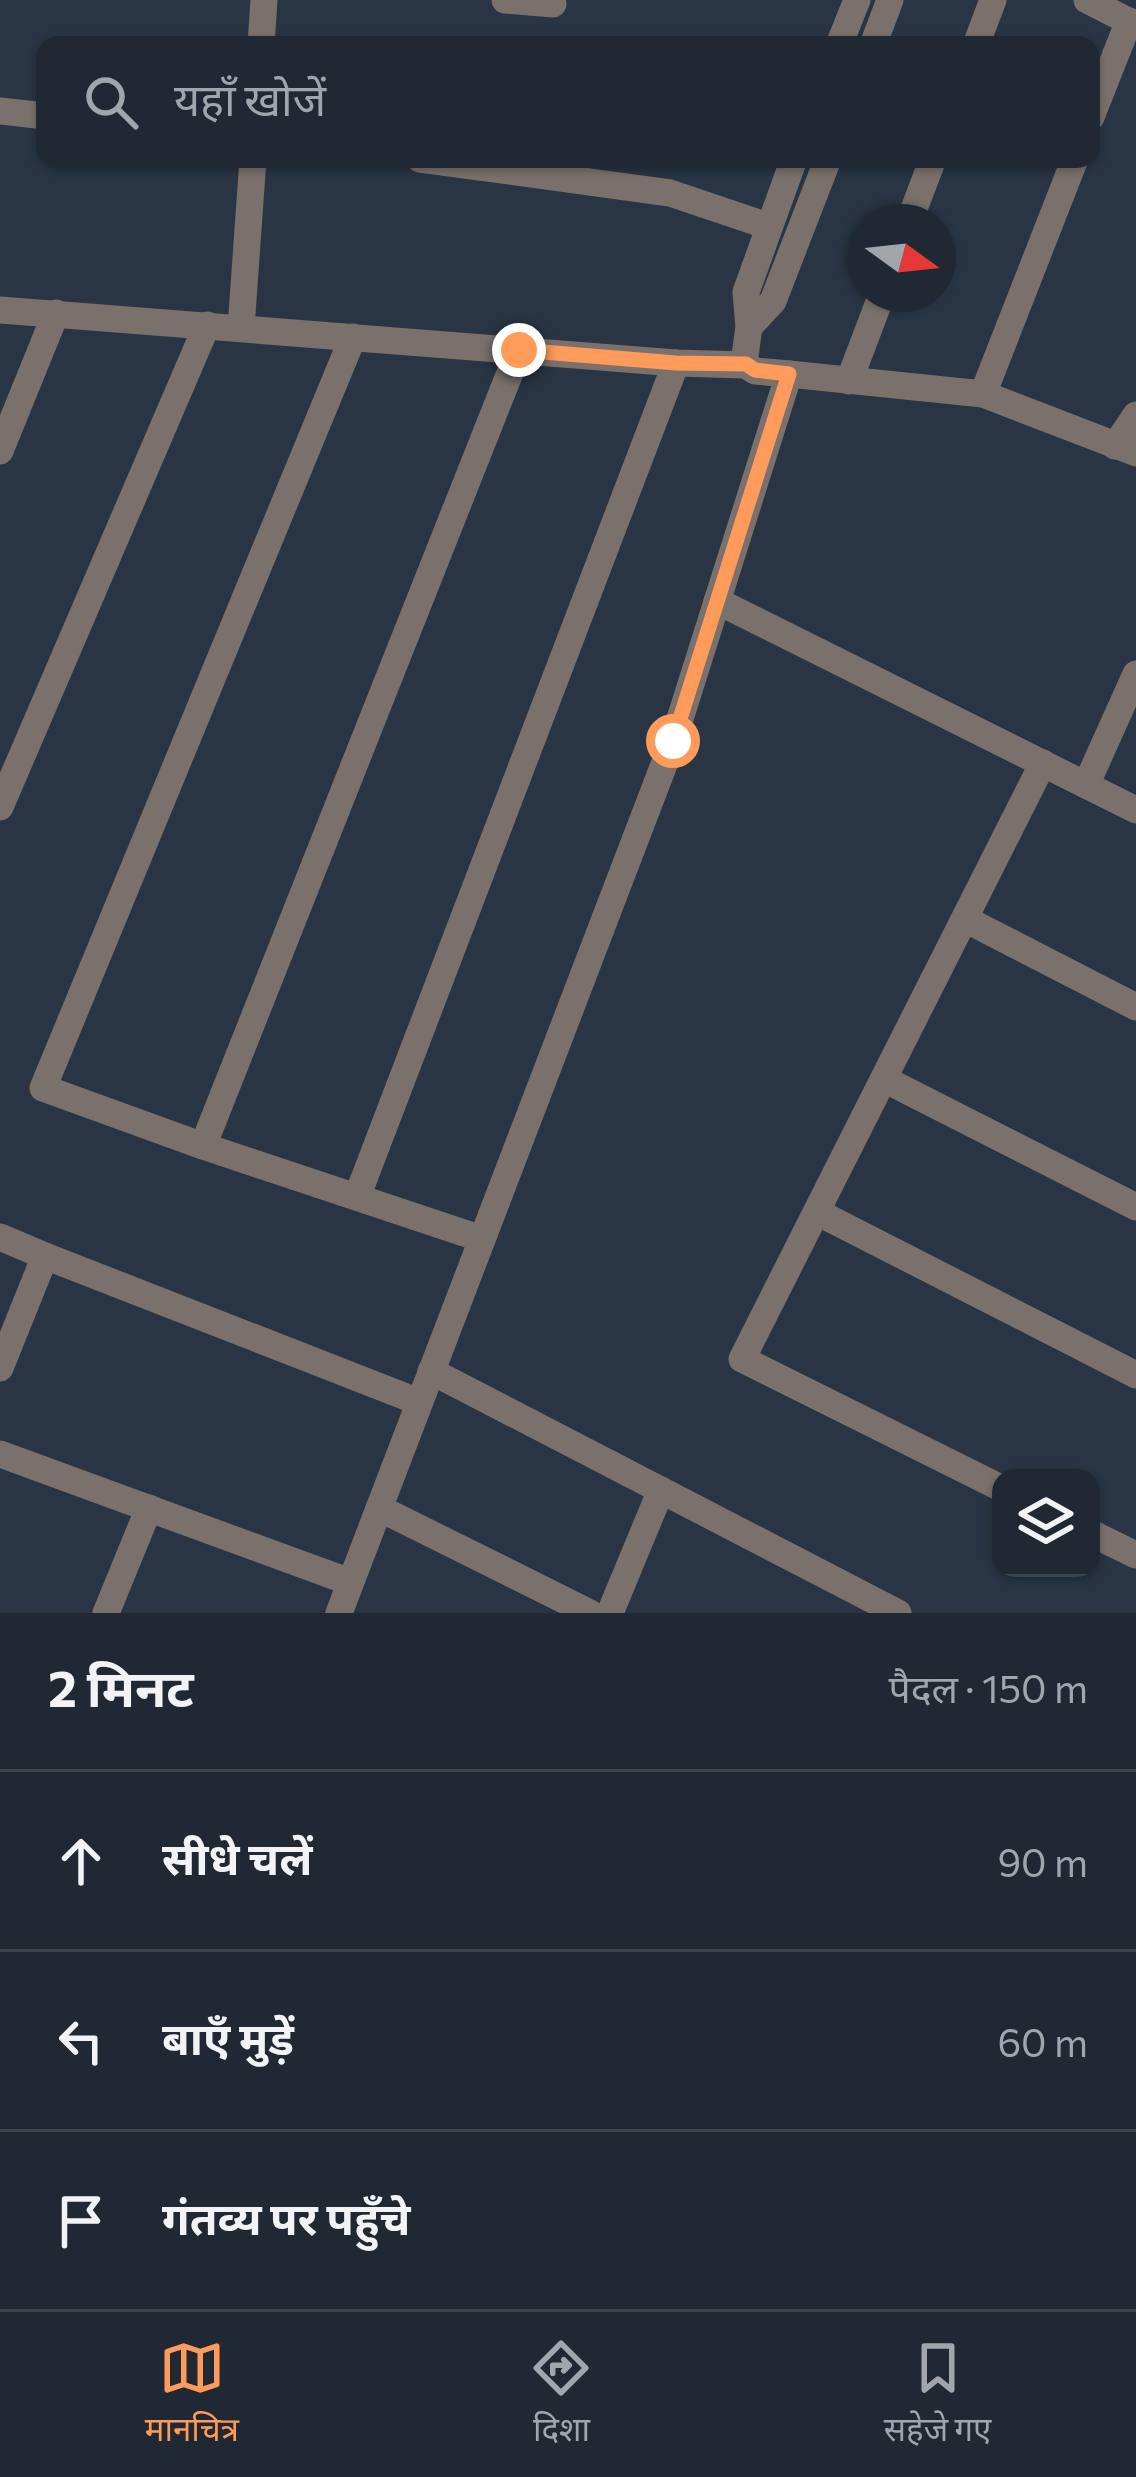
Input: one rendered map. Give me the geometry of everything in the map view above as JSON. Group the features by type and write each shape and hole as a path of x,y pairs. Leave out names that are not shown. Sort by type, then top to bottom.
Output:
{"street":[{"path":"261,36 264,0"},
{"path":"506,0 553,4"},
{"path":"843,36 857,0"},
{"path":"876,36 890,0"},
{"path":"979,36 993,0"},
{"path":"1087,0 1132,23 1100,96"},
{"path":"0,112 36,115"},
{"path":"241,328 252,168"},
{"path":"484,168 670,194 768,226"},
{"path":"746,364 746,292 791,168"},
{"path":"749,327 773,301 825,168"},
{"path":"916,204 930,168"},
{"path":"983,394 1071,168"},
{"path":"0,310 676,363 746,364 755,370 983,394 1126,449 1136,415"},
{"path":"849,381 874,312"},
{"path":"0,452 56,313"},
{"path":"0,807 207,325"},
{"path":"353,337 43,1088 482,1239"},
{"path":"202,1146 519,350"},
{"path":"357,1197 676,363"},
{"path":"339,1613 673,741 789,374"},
{"path":"717,601 1136,810"},
{"path":"1086,785 1136,674"},
{"path":"992,1484 742,1359 1043,763"},
{"path":"965,919 1136,1006"},
{"path":"884,1079 1136,1208"},
{"path":"817,1212 1136,1375"},
{"path":"0,1237 419,1402"},
{"path":"0,1368 45,1256"},
{"path":"431,1371 898,1613"},
{"path":"0,1454 350,1582"},
{"path":"610,1613 662,1490"},
{"path":"106,1613 149,1508"},
{"path":"379,1508 590,1613"},
{"path":"1100,1538 1136,1556"}],"route":[{"path":"519,350 746,364 755,370 789,374 673,741"}]}
